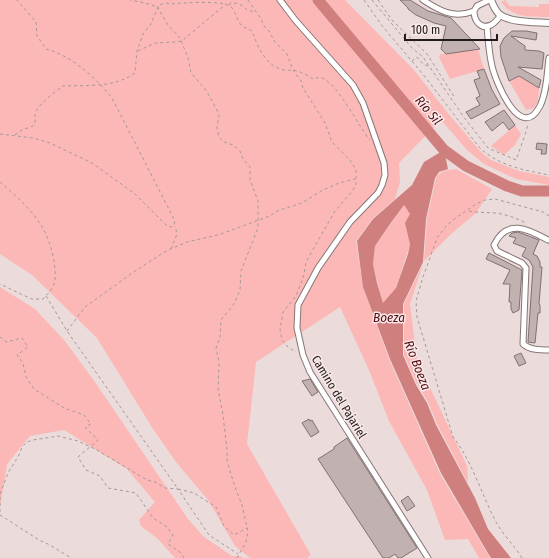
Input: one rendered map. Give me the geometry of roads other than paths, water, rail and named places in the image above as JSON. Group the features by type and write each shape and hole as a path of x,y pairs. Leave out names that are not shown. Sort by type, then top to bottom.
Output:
{"street":[{"name":"Camino del Pajariel","path":"280,0 296,21 353,85 363,103 384,163 385,175 378,193 350,222 323,261 298,305 297,328 303,356 310,372 428,558"},
{"path":"424,0 437,9 454,14 465,15 474,11 477,6 490,0 501,15 516,20 549,23"},
{"path":"474,11 475,20 479,25 492,25 501,15"},
{"path":"487,26 492,65 497,81 504,96 520,117 530,118 536,112 544,96 549,58"},
{"path":"548,240 524,228 511,228 500,235 494,245 497,251 522,263 526,268 523,344 532,349 549,350"}],"water":[{"name":"Boeza","path":"444,150 448,169 439,172 435,178 426,219 423,262 403,304 403,355 416,385 427,403 436,425 475,498 488,529 511,558 491,558 441,473 390,359 363,287 357,241 373,219 412,185 424,162","holes":["404,205 410,214 405,223 410,244 408,254 396,288 383,303 373,264 375,246"]}],"waterway":[{"name":"Río Sil","path":"318,0 444,150 466,166 507,186 522,191 549,191"}],"water label":[{"name":"Río Boeza","path":"418,365"}]}
